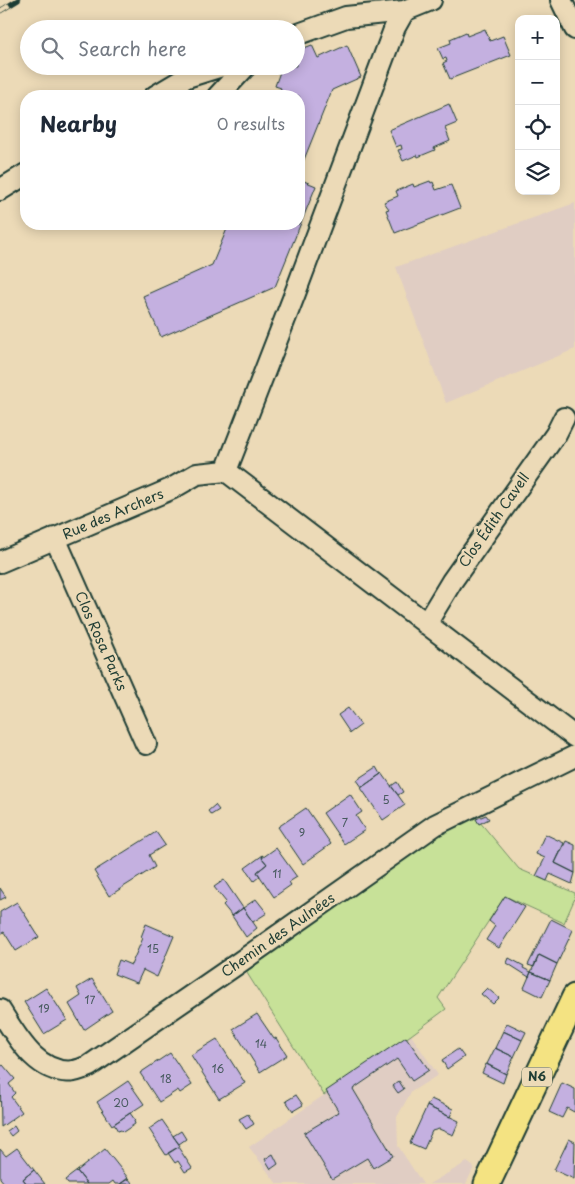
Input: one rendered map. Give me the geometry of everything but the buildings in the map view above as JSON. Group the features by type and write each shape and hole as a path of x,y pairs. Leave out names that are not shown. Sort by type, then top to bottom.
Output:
{"main road":[{"name":"N6","path":"487,1184 575,997"}],"street":[{"path":"305,32 346,17 404,11 431,0"},
{"path":"561,0 575,29"},
{"path":"404,11 395,27 226,471 575,737"},
{"path":"165,90 193,75"},
{"path":"224,90 238,75"},
{"path":"0,190 20,178"},
{"name":"Clos Édith Cavell","path":"426,624 452,581 556,434 564,418"},
{"name":"Rue des Archers","path":"0,562 171,489 197,474 226,471"},
{"name":"Clos Rosa Parks","path":"55,538 146,744"},
{"name":"Chemin des Aulnées","path":"0,1010 22,1045 34,1057 46,1065 58,1070 73,1071 89,1066 435,825 575,756"}],"shaded area":[{"path":"575,203 575,349 446,403 396,267"},
{"path":"411,1035 438,1075 411,1092 397,1117 398,1146 423,1184 277,1184 249,1147"},
{"path":"467,1162 474,1167 466,1184 429,1184"}],"green space":[{"path":"470,806 479,821 519,869 575,893 575,898 564,923 505,896 438,998 446,1009 324,1095 240,962"}],"railway":[{"path":"0,11 18,0"}]}
